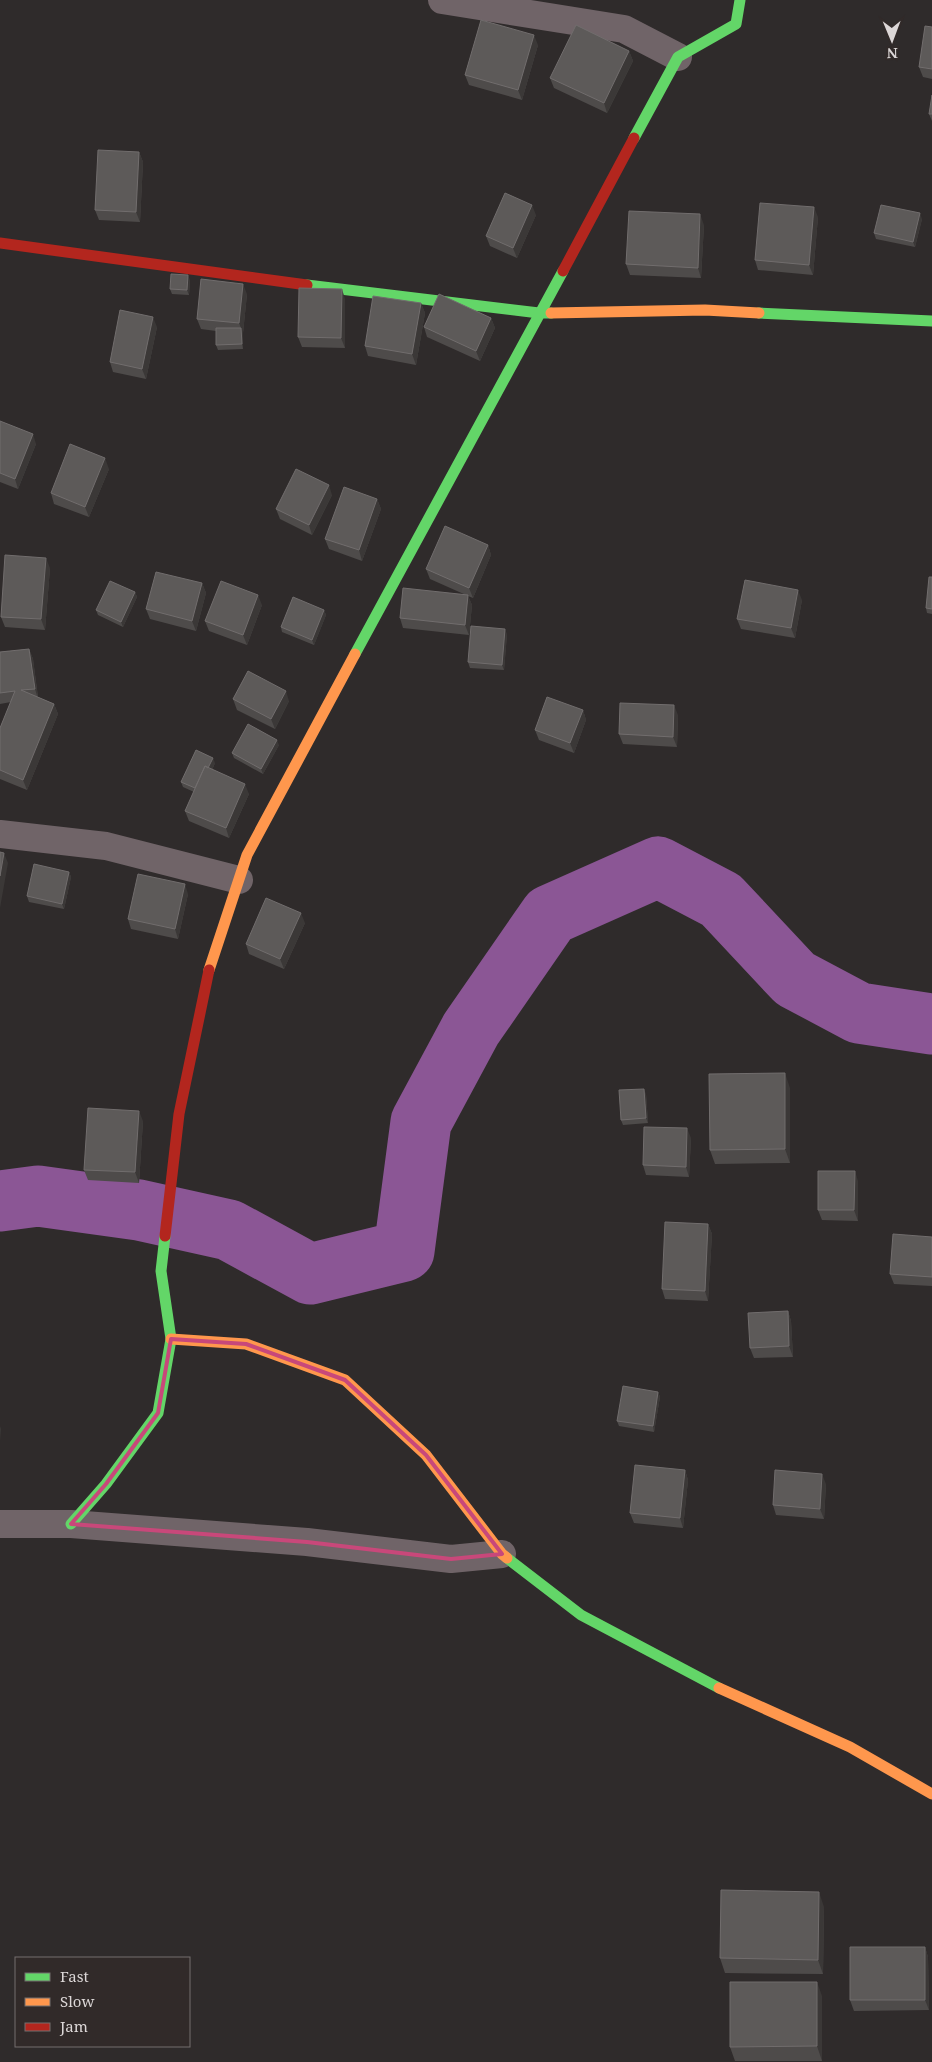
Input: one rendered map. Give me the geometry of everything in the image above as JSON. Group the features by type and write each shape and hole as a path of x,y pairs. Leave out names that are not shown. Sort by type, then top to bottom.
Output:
{"street":[{"path":"449,0 624,29 678,57"},
{"path":"70,1524 106,1484 158,1413 171,1338 162,1271 179,1114 210,968 247,855 678,57 736,24 740,0"},
{"path":"0,243 220,274 539,313 705,310 932,321"},
{"path":"0,834 106,846 238,880"},
{"path":"171,1338 246,1344 345,1380 426,1455 502,1554 581,1615 713,1685 850,1748 932,1794"},
{"path":"0,1524 70,1524 307,1542 451,1559 502,1554"}],"highlighted area":[{"path":"171,1339 246,1344 345,1380 426,1455 502,1554 451,1559 307,1542 71,1524 106,1484 158,1413"}],"building":[{"path":"481,20 534,35 518,90 465,75"},
{"path":"576,25 629,51 604,103 550,78"},
{"path":"925,26 932,27 932,69 919,67"},
{"path":"932,95 932,114 929,114"},
{"path":"98,150 139,152 136,212 95,210"},
{"path":"505,193 532,205 513,248 486,236"},
{"path":"760,203 814,207 809,265 755,260"},
{"path":"881,205 920,213 913,242 874,233"},
{"path":"629,211 700,214 698,268 626,264"},
{"path":"171,274 188,275 187,290 170,289"},
{"path":"201,279 243,284 239,323 197,319"},
{"path":"299,288 342,289 341,338 298,337"},
{"path":"439,294 491,318 476,351 424,327"},
{"path":"373,296 421,303 412,354 365,346"},
{"path":"120,310 153,317 142,369 110,362"},
{"path":"216,328 241,328 242,344 216,345"},
{"path":"0,421 33,434 15,479 0,473"},
{"path":"70,444 105,458 85,507 51,493"},
{"path":"296,469 329,485 309,525 276,509"},
{"path":"344,487 377,499 359,550 325,539"},
{"path":"445,526 488,545 469,588 426,569"},
{"path":"5,555 46,558 41,619 1,617"},
{"path":"156,572 202,583 192,621 146,609"},
{"path":"929,577 932,577 932,609 926,608"},
{"path":"745,580 798,590 791,628 737,619"},
{"path":"110,581 135,592 121,622 96,610"},
{"path":"221,581 258,595 243,635 205,621"},
{"path":"403,588 468,595 465,625 400,618"},
{"path":"293,597 324,610 312,640 281,627"},
{"path":"471,626 505,629 502,665 468,662"},
{"path":"29,649 35,689 21,690 54,704 23,780 0,770 0,728 15,691 0,693 0,652"},
{"path":"248,671 286,691 271,719 233,699"},
{"path":"547,697 583,710 570,743 535,730"},
{"path":"620,703 674,705 673,737 619,734"},
{"path":"248,724 277,740 261,769 232,753"},
{"path":"196,750 213,758 208,768 205,766 195,788 181,782"},
{"path":"205,766 245,784 226,828 185,811"},
{"path":"0,852 4,853 0,876"},
{"path":"34,864 69,872 62,904 27,896"},
{"path":"138,874 185,884 175,929 128,919"},
{"path":"266,898 301,913 280,959 246,944"},
{"path":"785,1073 785,1149 710,1150 709,1074"},
{"path":"644,1089 646,1118 621,1120 619,1090"},
{"path":"88,1108 139,1111 135,1172 84,1170"},
{"path":"644,1127 687,1128 686,1167 643,1165"},
{"path":"818,1171 855,1171 854,1210 818,1210"},
{"path":"665,1222 708,1224 705,1291 662,1289"},
{"path":"893,1234 932,1237 932,1277 890,1274"},
{"path":"788,1311 789,1346 750,1348 748,1313"},
{"path":"623,1386 658,1392 653,1426 617,1421"},
{"path":"635,1465 685,1470 680,1518 630,1513"},
{"path":"775,1470 822,1474 820,1509 773,1505"},
{"path":"721,1890 819,1892 818,1960 720,1958"},
{"path":"850,1947 925,1947 925,2000 850,2000"},
{"path":"730,1982 817,1982 817,2046 730,2047"}],"waterway":[{"path":"0,1201 38,1196 139,1210 229,1230 310,1274 404,1251 421,1122 471,1029 550,915 658,867 721,900 795,979 859,1013 932,1024"}],"traffic: fast":[{"path":"634,138 678,57 736,24 740,0"},
{"path":"355,654 563,271"},
{"path":"307,285 551,313"},
{"path":"759,313 932,321"},
{"path":"71,1524 106,1484 158,1413 171,1339 161,1271 165,1236"},
{"path":"507,1558 581,1615 719,1688"}],"traffic: slow":[{"path":"551,313 705,310 759,313"},
{"path":"209,970 247,855 355,654"},
{"path":"171,1339 246,1344 345,1380 426,1455 507,1558"},
{"path":"719,1688 850,1747 932,1794"}],"traffic: jam":[{"path":"563,271 634,138"},
{"path":"0,243 307,285"},
{"path":"165,1236 179,1114 209,970"}]}
